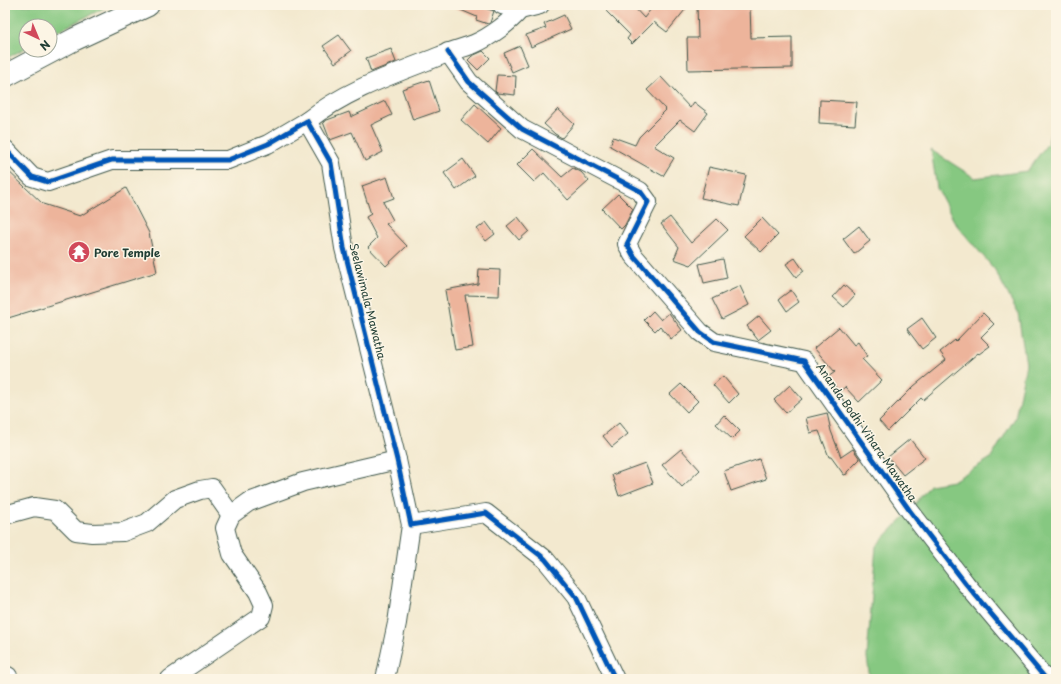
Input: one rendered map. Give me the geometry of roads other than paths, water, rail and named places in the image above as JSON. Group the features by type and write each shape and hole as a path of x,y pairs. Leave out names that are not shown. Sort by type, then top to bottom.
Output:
{"main road":[{"path":"5,76 75,39 148,5"}],"street":[{"path":"502,5 520,10 540,5"},
{"path":"5,149 32,176 48,182 112,160 228,160 268,144 307,121 319,111 363,87 448,52 476,43 509,22 520,10"},
{"name":"Ananda Bodhi Vihara Mawatha","path":"448,52 469,82 522,129 640,191 648,202 628,244 633,255 700,332 714,342 804,361 910,511 966,584 1046,679"},
{"name":"Seelawimala Mawatha","path":"307,121 331,163 344,248 397,460 411,525"},
{"path":"170,679 261,617 264,605 258,592 232,554 225,528 231,515 250,502 303,482 397,460"},
{"path":"5,516 34,507 55,510 76,532 123,532 147,523 175,499 200,490 212,488 231,515"},
{"path":"385,679 397,622 411,525 486,513 545,559 576,597 614,679"}],"place":[{"name":"Pore Temple","path":"79,252"}]}
